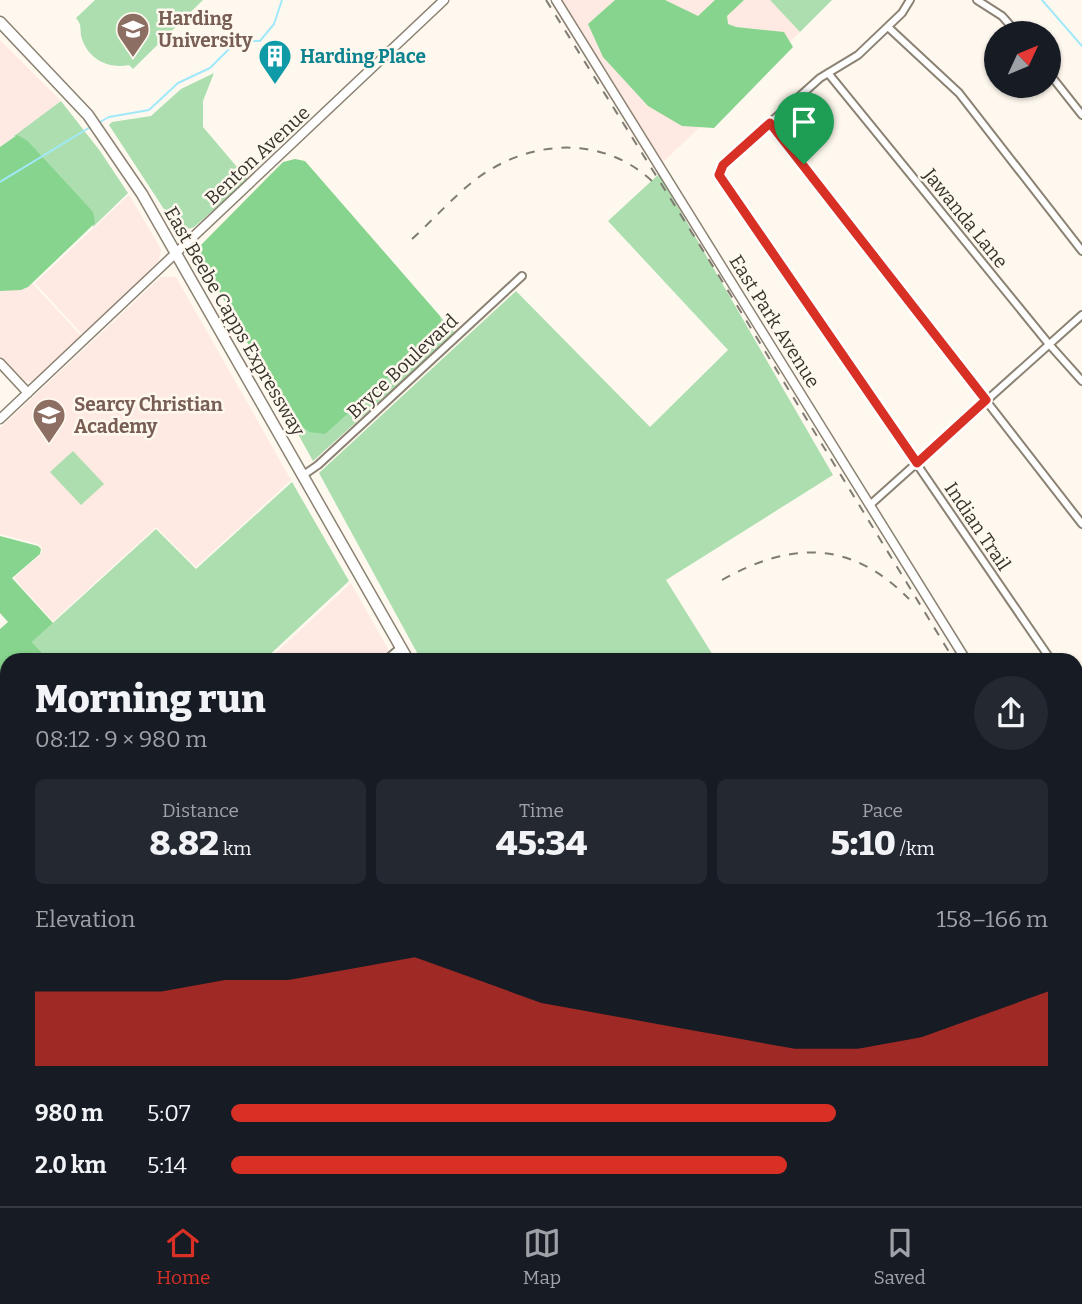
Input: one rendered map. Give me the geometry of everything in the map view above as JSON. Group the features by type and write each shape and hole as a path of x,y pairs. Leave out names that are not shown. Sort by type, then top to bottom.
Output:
{"main road":[{"name":"East Beebe Capps Expressway","path":"0,22 88,115 110,145 176,251 404,653"}],"street":[{"name":"Benton Avenue","path":"0,419 443,0"},
{"name":"East Park Avenue","path":"556,0 962,653"},
{"name":"Indian Trail","path":"910,0 902,13 852,60 828,73 770,123 723,165 719,175 1046,653"},
{"path":"977,0 1006,21"},
{"path":"888,27 959,93 1082,251"},
{"name":"Jawanda Lane","path":"828,73 1082,381"},
{"path":"1061,88 1082,114"},
{"path":"770,123 1082,524"},
{"name":"Bryce Boulevard","path":"302,476 318,465 522,276"},
{"path":"871,504 1082,315"},
{"path":"0,363 28,393"},
{"path":"394,653 401,647"}],"shaded area":[{"path":"561,0 770,0 800,32 663,162"},
{"path":"0,40 61,101 0,147"},
{"path":"129,195 161,249 159,261 84,336 35,283"},
{"path":"161,277 176,277 291,480 196,567 156,527 53,621 14,578 42,553 42,548 38,544 0,534 0,428"},
{"path":"32,283 82,337 34,382 22,381 0,358 0,291 24,289"},
{"path":"351,583 390,653 276,653"}],"green space":[{"path":"95,0 203,0 133,69 129,65 107,64 95,58 85,46 76,18"},
{"path":"615,0 665,0 698,16 715,0 744,0 727,16 728,24 784,32 793,47 714,128 682,126 648,106 603,57 588,24"},
{"path":"770,0 832,0 800,32"},
{"path":"214,73 203,101 203,127 248,180 194,227 182,231 175,226 109,125 112,122 151,116 181,89"},
{"path":"61,101 128,193 93,227 92,212 28,141 14,136"},
{"path":"17,135 28,141 93,212 95,223 28,287 0,291 0,147"},
{"path":"295,159 305,161 440,316 443,326 325,434 309,432 288,416 200,257 200,246 283,162"},
{"path":"659,174 833,475 666,580 712,653 417,653 319,473 516,291 650,427 728,350 608,221"},
{"path":"440,316 455,333 313,461 288,416 309,432 443,326"},
{"path":"73,451 104,484 81,505 50,472"},
{"path":"292,482 349,581 272,653 42,653 32,642 156,529 196,569"},
{"path":"0,536 38,546 41,549 40,554 12,578 53,623 32,642 42,653 0,653 0,629 8,622 0,613"}],"waterway":[{"path":"100,122 109,117 149,110 178,83 210,68 237,41 260,41 274,24 282,0"},
{"path":"1042,0 1082,46"},
{"path":"0,182 92,126"}],"railway":[{"path":"546,0 950,653"},
{"path":"412,239 475,180 519,156 543,150 591,150 614,157 636,168 656,185"},
{"path":"722,580 773,558 797,553 820,553 843,557 865,566 909,599"}],"place":[{"name":"Harding University","path":"133,59"},
{"name":"Harding Place","path":"275,86"},
{"name":"Searcy Christian Academy","path":"49,445"}],"route":[{"path":"770,123 804,164 986,400 917,463 719,175 723,165 770,123"}]}
